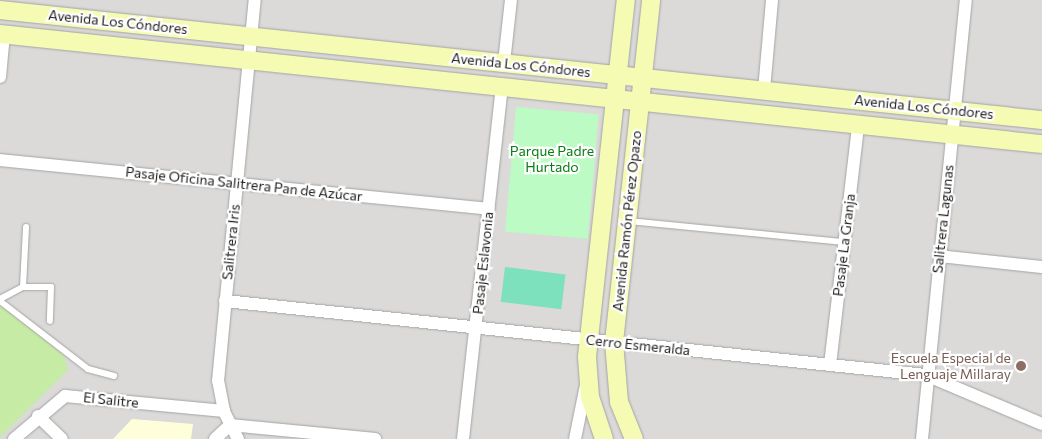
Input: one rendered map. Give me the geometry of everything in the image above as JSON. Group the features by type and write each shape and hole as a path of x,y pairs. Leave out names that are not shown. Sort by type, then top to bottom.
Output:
{"street":[{"path":"251,36 255,0"},
{"path":"504,63 511,0"},
{"name":"Avenida Ramón Pérez Opazo","path":"604,439 596,418 588,375 589,340 626,0"},
{"name":"Avenida Ramón Pérez Opazo","path":"634,439 625,421 615,382 614,342 651,0"},
{"path":"764,90 772,0"},
{"name":"Salitrera Lagunas","path":"922,439 926,375 966,0"},
{"name":"Avenida Los Cóndores","path":"3,7 251,36 1042,120"},
{"path":"0,77 2,34"},
{"name":"Avenida Los Cóndores","path":"2,34 1042,144"},
{"name":"Salitrera Iris","path":"238,439 224,411 219,365 251,36"},
{"name":"Pasaje Eslavonia","path":"463,439 502,87"},
{"name":"Pasaje La Granja","path":"830,365 858,125"},
{"name":"Pasaje Oficina Salitrera Pan de Azúcar","path":"0,160 489,208"},
{"path":"939,256 1042,267"},
{"name":"Cerro Esmeralda","path":"225,301 926,375 1042,424"},
{"path":"575,439 588,375"},
{"name":"El Salitre","path":"14,439 38,416 65,396 224,411"},
{"path":"38,416 62,439"},
{"path":"215,439 230,425 375,439"}],"lane":[{"path":"627,220 844,242"},
{"path":"23,287 26,227"},
{"path":"50,321 51,287 23,287 0,300 88,369 114,376"}],"shaded area":[{"path":"0,0 1042,0 1042,439 0,439"},
{"path":"132,419 193,424 191,439 113,439"}],"green space":[{"name":"Parque Padre Hurtado","path":"516,107 599,114 588,239 505,232"},
{"path":"505,267 566,274 561,309 501,302"},
{"path":"0,302 64,356 68,370 0,437"}],"place":[{"name":"Escuela Especial de Lenguaje Millaray","path":"1021,366"}]}
